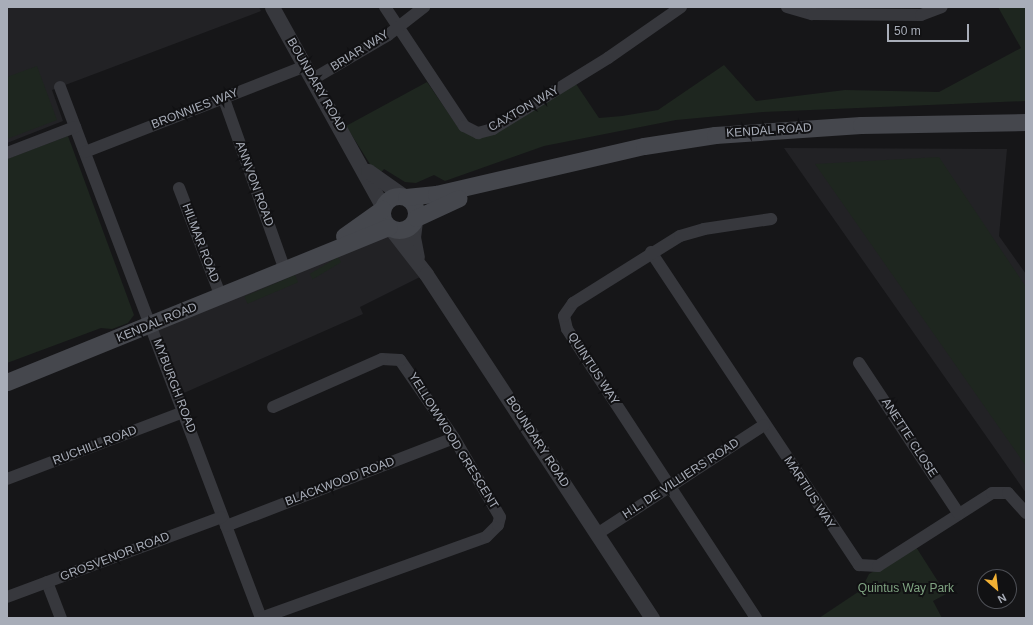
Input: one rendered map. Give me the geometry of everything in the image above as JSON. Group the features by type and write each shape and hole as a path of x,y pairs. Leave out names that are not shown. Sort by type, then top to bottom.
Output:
{"main road":[{"name":"KENDAL ROAD","path":"404,196 517,175 644,146 748,132 1026,122"},
{"name":"KENDAL ROAD","path":"415,220 436,206 517,175"},
{"path":"404,196 415,204 415,220 407,229 390,228 382,218 383,208 391,197 404,196"},
{"name":"KENDAL ROAD","path":"305,261 383,208"},
{"name":"KENDAL ROAD","path":"7,382 151,326 305,261 390,228"}],"street":[{"name":"BOUNDARY ROAD","path":"272,7 360,163 383,208"},
{"name":"CAXTON WAY","path":"385,7 464,126 478,133 493,129 608,58 681,7"},
{"name":"BRIAR WAY","path":"313,79 398,26 424,7"},
{"path":"787,7 812,14 921,15 942,7"},
{"name":"BRONNIES WAY","path":"85,152 306,66"},
{"name":"MYBURGH ROAD","path":"60,87 261,618"},
{"name":"ANNVON ROAD","path":"224,99 285,270"},
{"path":"7,153 76,127"},
{"name":"BOUNDARY ROAD","path":"360,163 404,196"},
{"name":"HILMAR ROAD","path":"179,188 221,297"},
{"name":"QUINTUS WAY","path":"756,618 564,321 570,305 651,252 704,229 771,219"},
{"name":"BOUNDARY ROAD","path":"415,220 413,243 421,266"},
{"name":"BOUNDARY ROAD","path":"390,228 421,266 652,618"},
{"name":"MARTIUS WAY","path":"651,252 764,425 859,565 878,566 988,495 1000,491 1014,496 1026,513"},
{"name":"YELLOWWOOD CRESCENT","path":"261,618 494,531 500,517 497,507 454,438 405,365 394,358 382,359 273,407"},
{"name":"ANETTE CLOSE","path":"859,363 959,514"},
{"name":"RUCHILL ROAD","path":"7,479 183,412"},
{"name":"H.L. DE VILLIERS ROAD","path":"597,534 764,425"},
{"name":"BLACKWOOD ROAD","path":"224,521 454,438"},
{"name":"GROSVENOR ROAD","path":"7,597 224,521"},
{"path":"47,582 61,618"}],"shaded area":[{"path":"7,7 259,7 261,11 52,90 63,121 7,143"},
{"path":"784,148 1007,149 999,236 1026,274 1026,493"},
{"path":"389,227 426,274 360,307 363,314 177,396 151,326"}],"green space":[{"path":"998,7 1026,7 1026,101 763,112 676,120 544,146 445,181 434,175 416,183 405,182 384,169 379,175 375,172 346,126 427,82 460,130 476,137 576,84 599,118 658,110 724,65 756,101 845,90 939,92 1021,48"},
{"path":"37,66 57,120 7,139 7,77"},
{"path":"68,136 134,315 128,323 112,329 101,328 7,363 7,159"},
{"path":"939,157 1026,287 1026,466 815,164"},
{"path":"338,257 341,262 313,279 310,274"},
{"path":"295,275 298,282 247,304 244,296"},
{"name":"Quintus Way Park","path":"916,547 946,594 933,601 942,618 819,618 861,590 869,574"}]}
